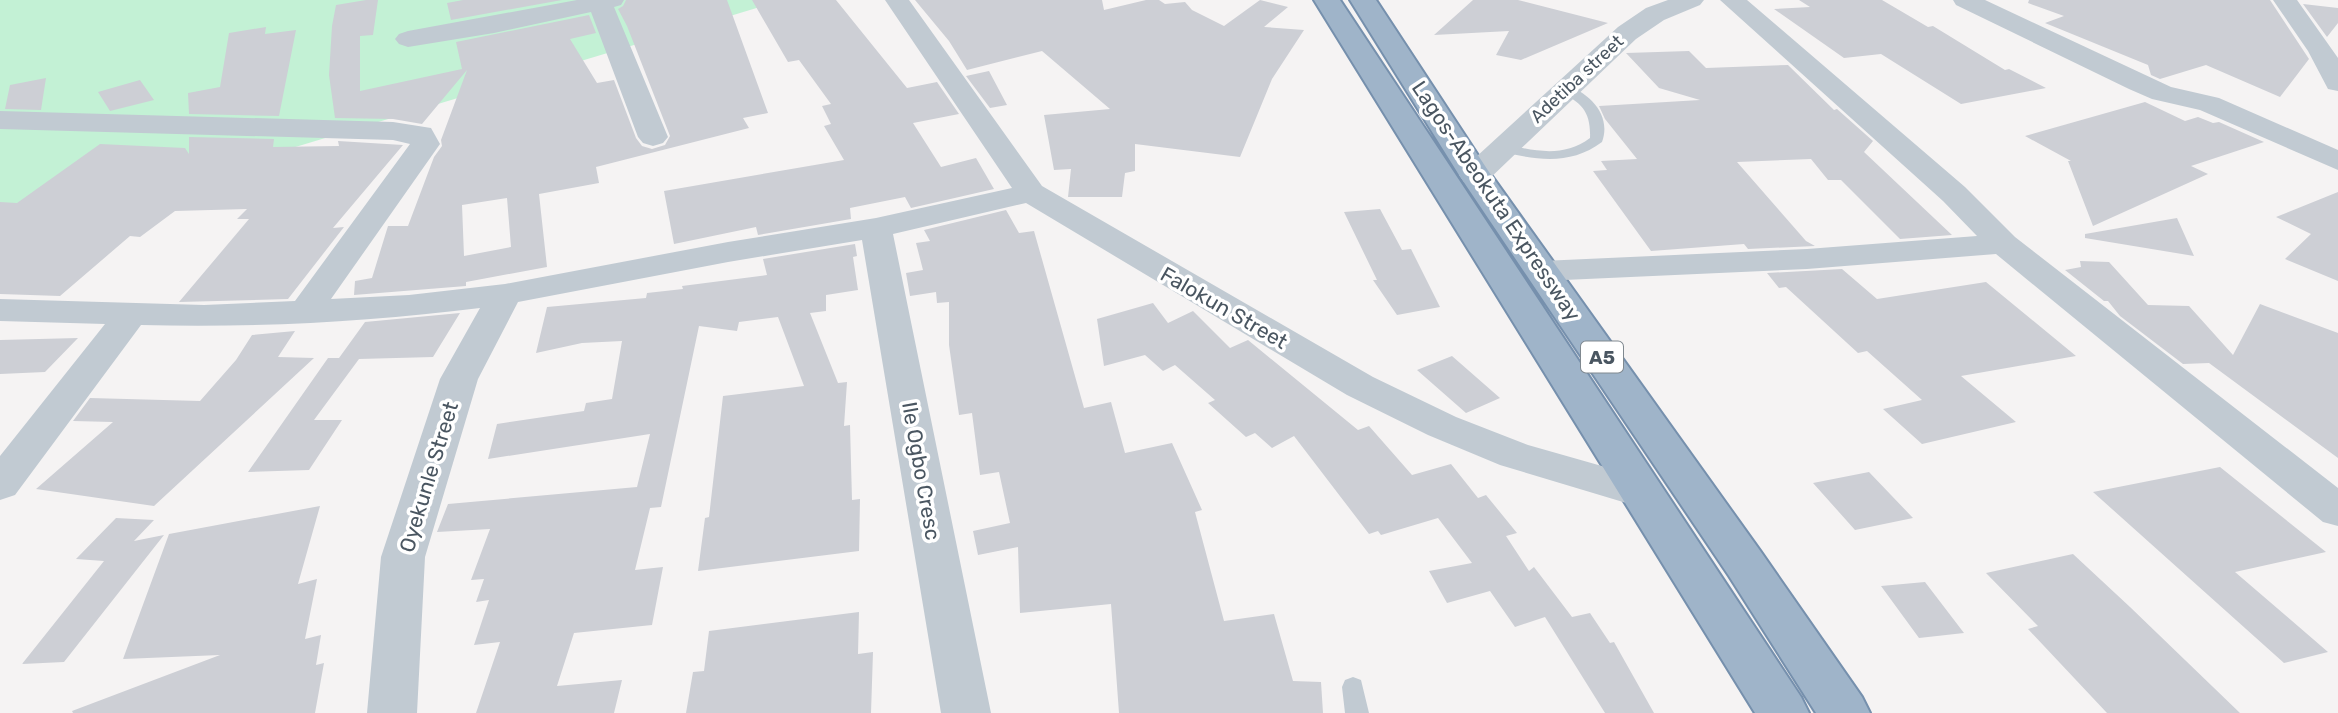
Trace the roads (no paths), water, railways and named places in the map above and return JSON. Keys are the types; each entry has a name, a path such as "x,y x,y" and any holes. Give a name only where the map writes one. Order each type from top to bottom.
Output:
{"highway":[{"name":"Lagos-Abeokuta Expressway","path":"1327,0 1783,713"},
{"name":"Lagos-Abeokuta Expressway","path":"1363,0 1475,175 1844,713"}],"street":[{"path":"479,0 494,25"},
{"name":"Falokun Street","path":"897,0 1031,193 1360,386 1442,426 1514,455 1643,493"},
{"name":"Adetiba street","path":"1475,175 1627,33 1655,14 1691,0"},
{"path":"1732,0 1954,194 2003,244 2338,511"},
{"path":"1965,0 2162,93 2209,104 2338,161"},
{"path":"2285,0 2321,51 2338,83"},
{"path":"408,40 606,2 653,137"},
{"path":"0,120 421,134 425,144 306,310"},
{"path":"0,310 204,316 409,306 505,294 728,251 876,228 1031,193"},
{"name":"Ile Ogbo Cresc","path":"876,228 966,713"},
{"path":"1542,271 1807,259 2003,244"},
{"name":"Oyekunle Street","path":"392,713 403,558 459,379 505,294"},
{"path":"0,485 131,314"}],"lane":[{"path":"1504,148 1559,158 1586,149 1597,139 1594,111 1589,101 1565,89"},
{"path":"1353,687 1357,713"}]}
